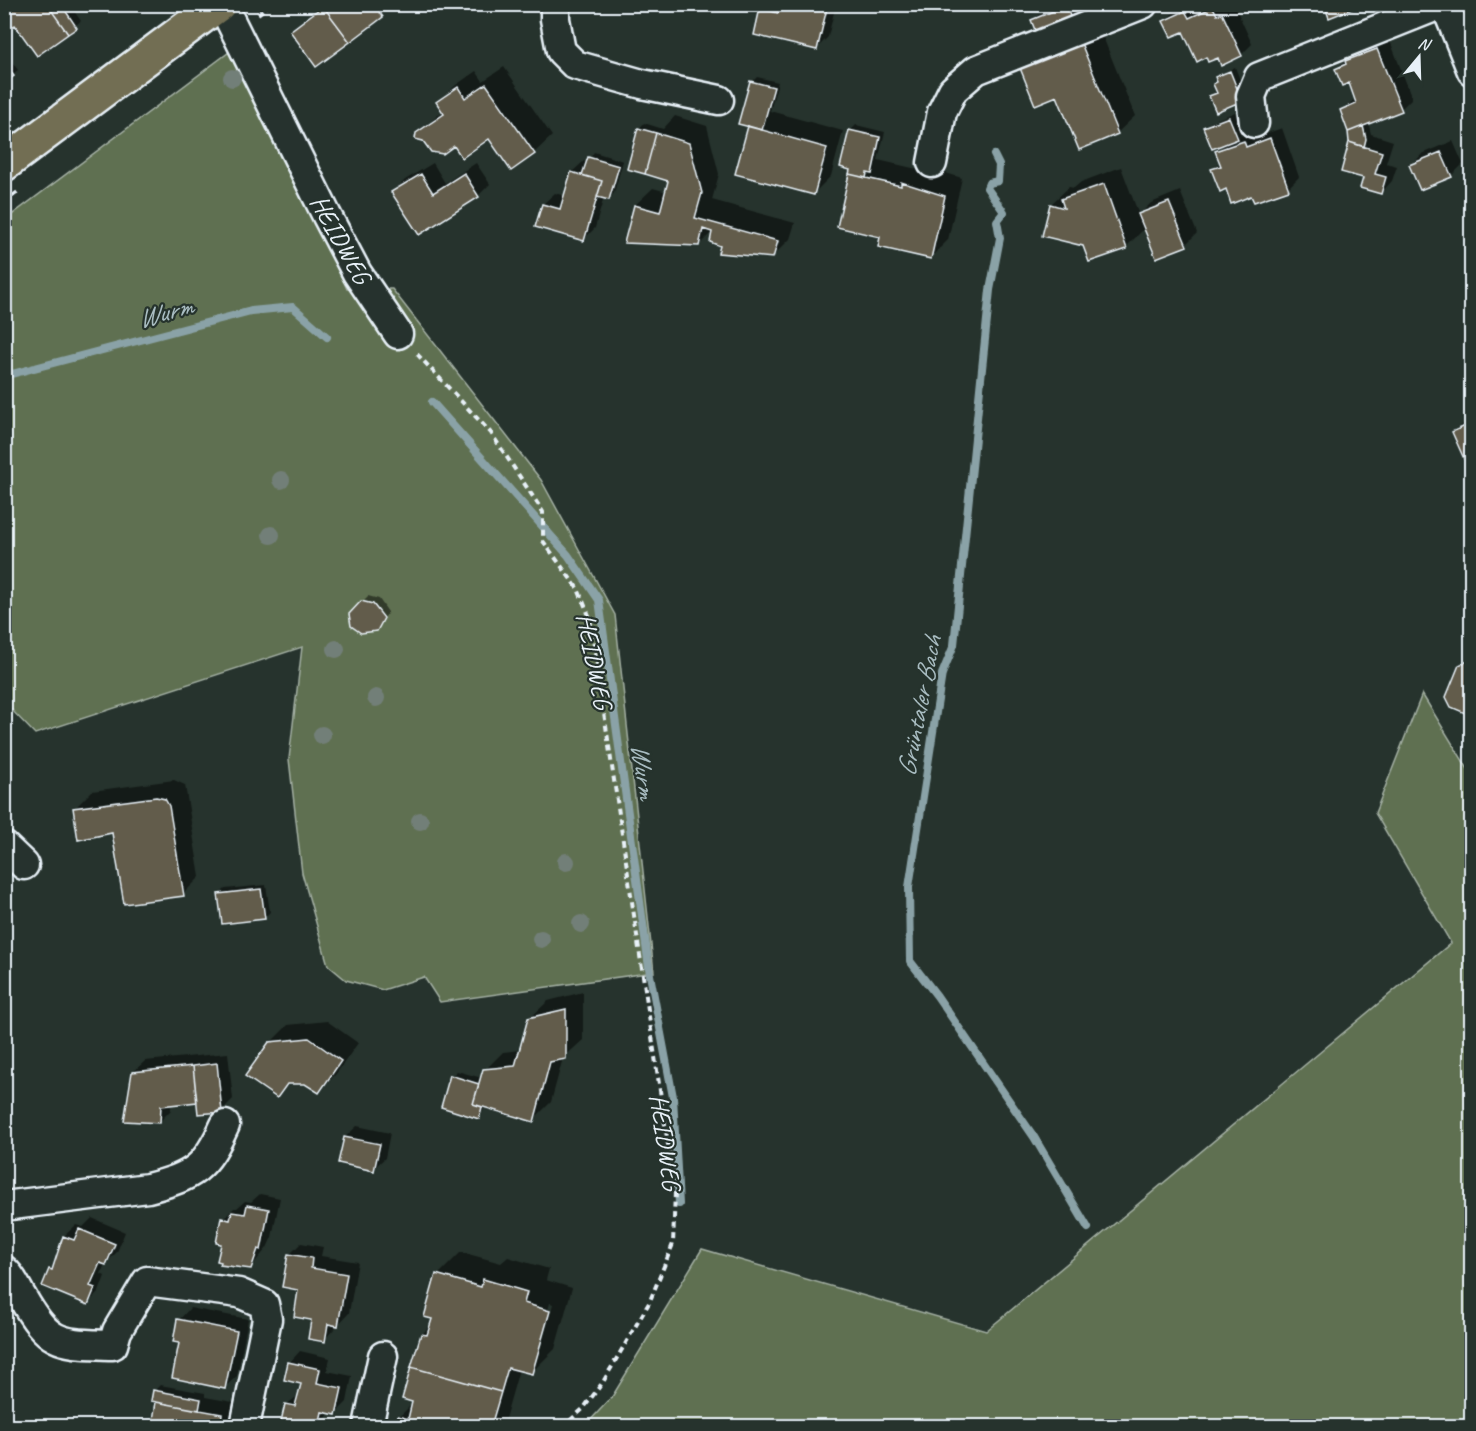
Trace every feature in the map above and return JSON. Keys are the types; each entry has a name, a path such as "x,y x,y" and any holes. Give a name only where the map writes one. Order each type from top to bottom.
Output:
{"main road":[{"path":"4,164 221,4"}],"street":[{"name":"HEIDWEG","path":"221,4 357,273 398,333"},
{"path":"555,4 555,19 561,51 575,65 642,84 719,100"},
{"path":"932,163 942,112 949,97 953,90 976,70 1143,4"},
{"path":"1254,123 1251,96 1259,77 1444,4 1472,71"},
{"path":"4,1206 148,1188 170,1182 198,1170 213,1151 225,1125"},
{"path":"4,1270 39,1326 53,1338 78,1344 113,1345 117,1331 147,1281 239,1293 264,1304 267,1320 245,1426"},
{"path":"368,1426 383,1356"}],"path":[{"name":"HEIDWEG","path":"398,333 491,433 543,512 543,541 578,589 590,618 675,1192 673,1244 649,1303 603,1382 583,1409 564,1426"}],"green space":[{"path":"236,47 347,289 392,289 541,480 615,615 654,972 440,1002 424,977 383,990 346,980 328,965 302,873 289,759 302,647 35,734 5,703 5,220"},
{"path":"1422,694 1471,774 1471,1426 585,1426 612,1397 702,1249 986,1331 1451,943 1375,813"}],"building":[{"path":"9,4 47,4 68,34 37,56 15,25 4,33 4,8"},
{"path":"53,4 61,4 77,28 68,34 49,7"},
{"path":"325,4 374,4 383,17 350,42 323,6"},
{"path":"780,4 828,4 817,50 754,35 760,8 778,13"},
{"path":"1324,4 1364,4 1329,18"},
{"path":"323,6 350,42 316,67 290,31"},
{"path":"1066,6 1072,21 1037,35 1031,20"},
{"path":"1213,7 1217,15 1222,13 1242,56 1221,66 1218,58 1208,62 1206,57 1197,62 1183,32 1171,37 1163,21 1185,11 1189,18"},
{"path":"1081,43 1118,134 1079,150 1057,96 1035,105 1020,68"},
{"path":"1377,49 1402,111 1348,132 1340,110 1356,103 1349,83 1342,86 1335,69 1346,64 1345,61"},
{"path":"4,64 14,76 4,83"},
{"path":"1230,71 1242,101 1216,112 1209,96 1217,93 1213,84 1217,82 1215,77"},
{"path":"750,81 774,87 762,130 738,124"},
{"path":"486,84 535,154 511,171 489,139 462,158 454,146 443,154 431,152 423,141 415,139 416,133 444,114 436,102 458,87 465,98"},
{"path":"1229,117 1238,139 1212,149 1203,127"},
{"path":"748,126 827,148 814,195 735,174"},
{"path":"1363,126 1366,139 1364,147 1349,142 1348,132"},
{"path":"638,128 656,133 645,174 627,169"},
{"path":"849,130 880,137 872,174 867,173 866,178 849,174 850,170 840,167"},
{"path":"656,133 689,143 702,193 695,218 778,241 773,258 718,253 720,246 710,242 712,232 703,229 699,246 624,243 634,205 660,212 668,181 645,174"},
{"path":"1270,138 1289,190 1254,202 1251,196 1231,204 1226,189 1220,192 1211,169 1221,166 1215,151 1244,141 1246,147"},
{"path":"1349,142 1382,152 1375,174 1386,177 1381,194 1360,188 1363,178 1341,172"},
{"path":"1441,152 1452,177 1420,190 1409,165"},
{"path":"588,157 619,166 609,200 597,197 602,181 582,175"},
{"path":"571,172 602,181 584,241 535,227 542,204 560,209"},
{"path":"464,173 479,197 419,235 391,192 421,174 433,193"},
{"path":"849,174 901,186 901,182 945,196 931,259 878,247 880,237 837,227"},
{"path":"1104,184 1127,249 1089,262 1083,246 1042,236 1050,204 1064,208 1061,199"},
{"path":"1169,202 1187,246 1156,258 1138,214"},
{"path":"1472,423 1472,461 1470,458 1465,461 1452,432"},
{"path":"361,601 373,604 384,618 377,631 361,633 351,626 349,614"},
{"path":"1472,659 1472,710 1465,713 1451,707 1446,697 1459,665"},
{"path":"156,797 165,799 169,806 184,896 124,904 112,833 78,840 73,808"},
{"path":"261,889 265,919 222,924 218,894"},
{"path":"566,1009 566,1059 550,1062 534,1122 473,1104 483,1069 515,1066 528,1018"},
{"path":"309,1038 341,1061 319,1093 305,1084 287,1084 277,1098 245,1076 269,1042"},
{"path":"217,1063 222,1112 198,1114 193,1066"},
{"path":"193,1066 197,1102 161,1106 160,1123 124,1121 132,1072"},
{"path":"450,1075 479,1084 473,1104 482,1107 479,1119 441,1107"},
{"path":"344,1137 380,1144 374,1171 338,1163"},
{"path":"247,1205 269,1209 261,1250 258,1249 251,1269 220,1265 221,1262 217,1261 221,1244 216,1243 221,1218 230,1220 232,1212 245,1214"},
{"path":"79,1229 115,1244 106,1265 100,1263 90,1286 95,1288 88,1305 42,1286 49,1269 52,1270 63,1236 74,1240"},
{"path":"288,1254 312,1258 311,1268 347,1274 338,1326 328,1324 325,1342 308,1339 311,1320 294,1317 298,1290 282,1287"},
{"path":"436,1274 481,1287 483,1279 527,1292 524,1303 550,1311 532,1374 508,1368 501,1392 411,1367 421,1334 427,1335 432,1319 424,1317"},
{"path":"177,1319 237,1331 225,1389 172,1378 179,1343 173,1342"},
{"path":"288,1362 320,1369 317,1383 342,1388 336,1415 322,1412 319,1426 281,1421 285,1404 295,1406 301,1384 284,1380"},
{"path":"411,1367 501,1392 491,1426 395,1426 398,1416 408,1419 412,1402 402,1399"},
{"path":"153,1390 201,1399 199,1410 151,1401"},
{"path":"156,1402 222,1414 220,1426 152,1426"}],"waterway":[{"name":"Grüntaler Bach","path":"994,155 999,165 998,181 989,183 987,188 1004,212 997,221 1000,238 990,290 954,645 942,674 909,887 910,961 937,996 1034,1137 1088,1228"},
{"name":"Wurm","path":"4,376 251,311 293,307 327,337"},
{"name":"Wurm","path":"432,402 568,555 599,600 650,975 673,1097 679,1204"}]}
